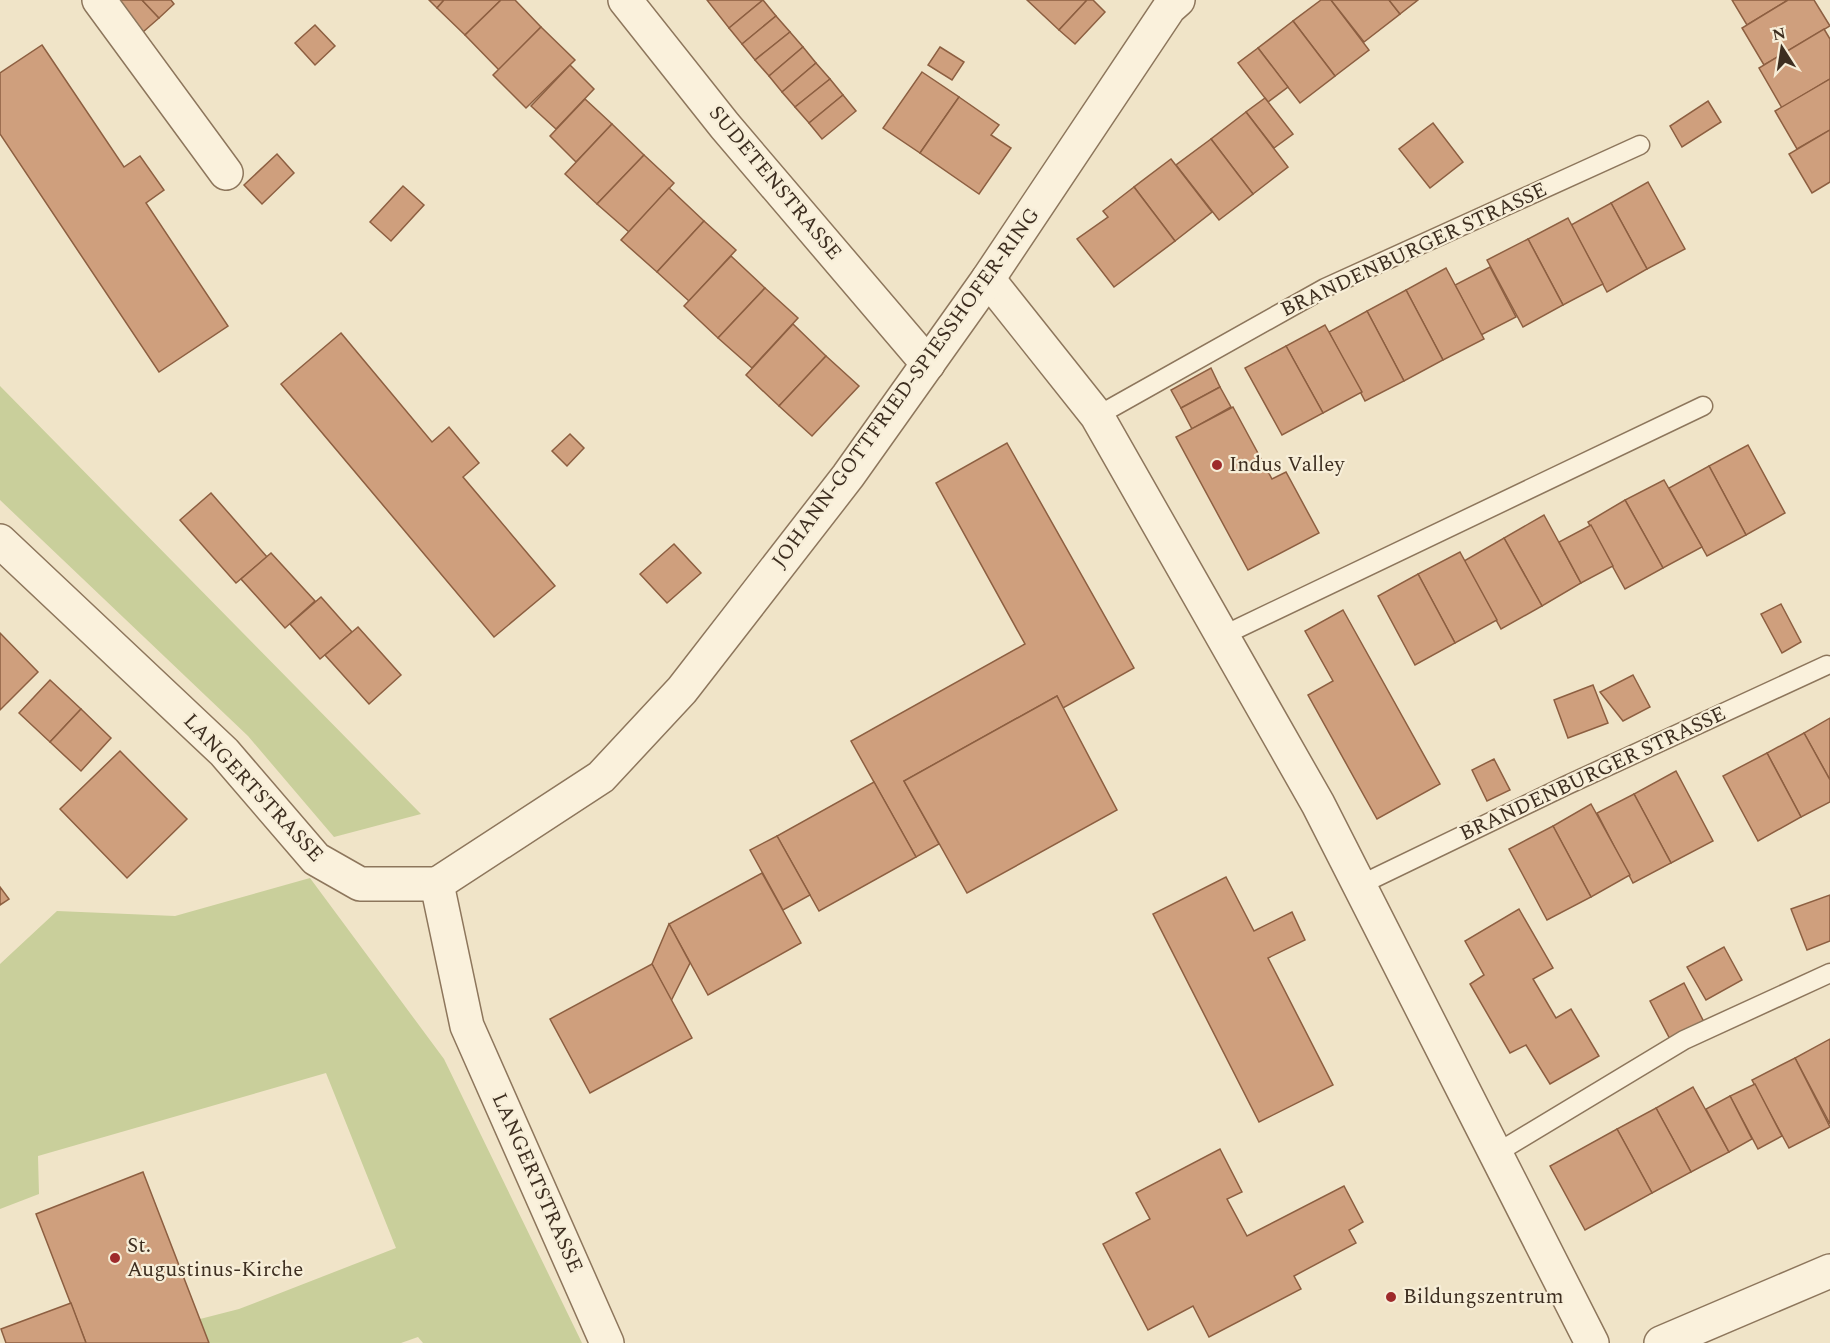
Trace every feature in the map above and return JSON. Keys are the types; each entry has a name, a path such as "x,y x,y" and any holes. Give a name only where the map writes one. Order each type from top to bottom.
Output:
{"street":[{"path":"99,0 226,173"},
{"name":"SUDETENSTRASSE","path":"625,0 725,126 928,364"},
{"name":"JOHANN-GOTTFRIED-SPIESSHOFER-RING","path":"437,884 601,777 682,690 848,476 988,279 1169,8 1178,0"},
{"path":"988,279 1097,416 1318,804 1592,1343"},
{"name":"LANGERTSTRASSE","path":"0,541 224,752 316,859 360,884 437,884 467,1026 607,1343"},
{"path":"1661,1343 1830,1271"}],"lane":[{"name":"BRANDENBURGER STRASSE","path":"1097,416 1325,288 1640,145"},
{"path":"1222,636 1702,406"},
{"name":"BRANDENBURGER STRASSE","path":"1360,885 1576,781 1827,665"},
{"path":"1495,1154 1684,1040 1830,973"}],"green space":[{"path":"0,386 421,814 334,837 248,736 0,500"},
{"path":"310,878 444,1059 582,1343 423,1343 418,1337 401,1343 208,1343 200,1319 239,1309 396,1248 326,1073 38,1156 39,1194 0,1209 0,964 57,911 175,916"}],"building":[{"path":"114,0 142,0 159,18 143,32"},
{"path":"142,0 171,0 174,4 159,18"},
{"path":"429,0 444,0 437,8"},
{"path":"444,0 501,0 465,35 437,8"},
{"path":"501,0 515,0 541,27 499,70 465,35"},
{"path":"707,0 763,0 729,28"},
{"path":"763,0 776,16 742,44 729,28"},
{"path":"1027,0 1087,0 1059,30"},
{"path":"1087,0 1093,0 1105,12 1075,44 1059,30"},
{"path":"1321,0 1331,0 1369,50 1335,76 1293,21"},
{"path":"1331,0 1389,0 1400,14 1364,42"},
{"path":"1389,0 1418,0 1400,14"},
{"path":"1732,0 1788,0 1747,25"},
{"path":"1788,0 1814,0 1830,26 1764,65 1742,28"},
{"path":"776,16 790,32 755,60 742,44"},
{"path":"1293,21 1335,76 1300,103 1258,48"},
{"path":"315,25 335,46 315,65 295,43"},
{"path":"541,27 575,60 526,108 493,75"},
{"path":"1824,29 1830,39 1830,79 1782,108 1759,68"},
{"path":"790,32 803,47 769,76 755,60"},
{"path":"42,45 124,167 140,156 164,190 146,203 228,326 159,372 0,134 0,73"},
{"path":"803,47 816,63 782,92 769,76"},
{"path":"940,47 964,62 952,80 928,65"},
{"path":"1258,48 1288,87 1268,102 1238,63"},
{"path":"816,63 830,79 795,107 782,92"},
{"path":"570,65 594,89 556,129 531,106"},
{"path":"922,72 959,97 920,153 883,128"},
{"path":"830,79 843,95 809,123 795,107"},
{"path":"1830,79 1830,130 1797,149 1775,111"},
{"path":"843,95 856,111 822,139 809,123"},
{"path":"959,97 999,125 991,135 1011,148 979,194 920,153"},
{"path":"1265,98 1293,134 1274,148 1246,112"},
{"path":"585,99 612,124 576,162 550,136"},
{"path":"1708,101 1721,122 1682,147 1670,126"},
{"path":"1246,112 1288,167 1253,194 1211,139"},
{"path":"1433,123 1463,162 1430,188 1399,149"},
{"path":"612,124 644,155 597,204 565,174"},
{"path":"1830,130 1830,182 1812,193 1789,154"},
{"path":"1211,139 1253,194 1219,220 1176,165"},
{"path":"277,154 294,173 262,204 244,185"},
{"path":"644,155 674,183 629,232 597,204"},
{"path":"1171,159 1212,212 1175,241 1134,187"},
{"path":"1648,182 1685,249 1647,269 1611,203"},
{"path":"403,186 424,205 391,241 370,222"},
{"path":"1134,187 1175,241 1114,287 1077,239 1108,217 1103,211"},
{"path":"669,188 704,221 657,272 621,240"},
{"path":"1611,203 1647,269 1607,292 1571,225"},
{"path":"1568,218 1603,284 1563,305 1528,239"},
{"path":"704,221 736,250 689,301 657,272"},
{"path":"1528,239 1563,305 1523,327 1487,260"},
{"path":"731,256 765,288 718,338 684,306"},
{"path":"1490,267 1516,317 1481,335 1455,285"},
{"path":"1446,268 1484,339 1443,360 1406,290"},
{"path":"765,288 798,318 752,368 718,338"},
{"path":"1406,290 1443,360 1404,381 1367,311"},
{"path":"1367,311 1404,381 1365,401 1329,332"},
{"path":"793,324 826,356 779,406 746,375"},
{"path":"1325,325 1362,392 1323,413 1286,346"},
{"path":"341,333 432,442 449,427 479,463 463,477 555,586 494,637 281,384"},
{"path":"1286,346 1323,413 1282,435 1245,368"},
{"path":"826,356 859,386 812,436 779,406"},
{"path":"1211,368 1220,387 1181,408 1171,390"},
{"path":"1220,387 1231,407 1192,429 1181,408"},
{"path":"1233,407 1272,479 1286,472 1319,533 1248,570 1176,437"},
{"path":"570,434 584,448 567,466 552,451"},
{"path":"1007,443 1134,668 1063,708 1057,696 904,781 939,844 916,857 851,741 1025,644 936,483"},
{"path":"1748,445 1785,513 1746,535 1709,466"},
{"path":"1709,466 1746,535 1707,556 1669,488"},
{"path":"1664,480 1702,547 1663,568 1625,500"},
{"path":"211,493 267,557 236,583 180,520"},
{"path":"1625,500 1663,568 1625,589 1588,522"},
{"path":"1544,515 1581,583 1542,606 1504,538"},
{"path":"1591,525 1613,566 1581,583 1559,542"},
{"path":"1504,538 1542,606 1501,629 1464,561"},
{"path":"674,544 701,573 667,603 640,574"},
{"path":"1460,552 1497,620 1455,643 1418,574"},
{"path":"271,553 315,601 285,628 241,579"},
{"path":"1418,574 1455,643 1415,665 1378,596"},
{"path":"321,597 352,632 320,659 290,624"},
{"path":"1781,604 1801,642 1782,653 1761,614"},
{"path":"1343,610 1440,784 1377,819 1308,695 1333,681 1305,631"},
{"path":"358,627 401,675 369,704 325,655"},
{"path":"0,633 38,672 0,710"},
{"path":"1633,675 1650,707 1623,721 1600,692"},
{"path":"50,680 81,709 50,742 19,713"},
{"path":"1593,685 1608,723 1568,738 1554,700"},
{"path":"1057,696 1117,810 967,893 904,781"},
{"path":"81,709 111,738 81,771 50,742"},
{"path":"1830,718 1830,780 1804,733"},
{"path":"1804,733 1830,780 1830,802 1801,817 1767,753"},
{"path":"120,751 187,819 127,878 60,809"},
{"path":"1767,753 1801,817 1758,841 1723,776"},
{"path":"1494,759 1510,790 1487,801 1472,770"},
{"path":"1676,771 1713,841 1671,863 1634,794"},
{"path":"874,782 916,857 819,911 777,836"},
{"path":"1634,794 1671,863 1633,883 1597,813"},
{"path":"1591,804 1630,875 1591,897 1553,826"},
{"path":"1553,826 1591,897 1547,920 1509,849"},
{"path":"777,836 810,895 783,910 750,850"},
{"path":"762,873 801,943 708,995 669,924"},
{"path":"1226,877 1254,931 1292,912 1305,940 1268,958 1333,1085 1259,1122 1153,914"},
{"path":"0,887 9,899 0,905"},
{"path":"1830,895 1830,941 1807,950 1791,909"},
{"path":"1519,909 1553,968 1533,979 1556,1018 1571,1009 1599,1056 1550,1084 1526,1045 1510,1053 1470,984 1484,975 1465,941"},
{"path":"669,924 690,963 671,1001 652,964"},
{"path":"1724,947 1742,980 1706,1000 1687,967"},
{"path":"652,964 692,1038 590,1093 550,1019"},
{"path":"1684,983 1705,1024 1671,1041 1650,1001"},
{"path":"1830,1039 1830,1124 1795,1058"},
{"path":"1795,1058 1830,1127 1789,1148 1752,1080"},
{"path":"1755,1084 1782,1136 1758,1149 1730,1096"},
{"path":"1693,1087 1729,1152 1691,1172 1656,1108"},
{"path":"1730,1096 1752,1139 1729,1152 1706,1109"},
{"path":"1656,1108 1691,1172 1652,1193 1617,1129"},
{"path":"1617,1129 1652,1193 1585,1230 1550,1166"},
{"path":"1220,1149 1242,1192 1227,1199 1247,1236 1344,1186 1363,1222 1349,1230 1356,1243 1294,1276 1301,1289 1209,1337 1193,1306 1148,1330 1103,1244 1150,1219 1136,1193"},
{"name":"St. Augustinus-Kirche","path":"143,1172 209,1343 86,1343 36,1214"},
{"path":"71,1303 86,1343 6,1343 1,1329"}],"place":[{"name":"Indus Valley","path":"1217,465"},
{"name":"St. Augustinus-Kirche","path":"115,1258"},
{"name":"Bildungszentrum","path":"1391,1297"}]}
